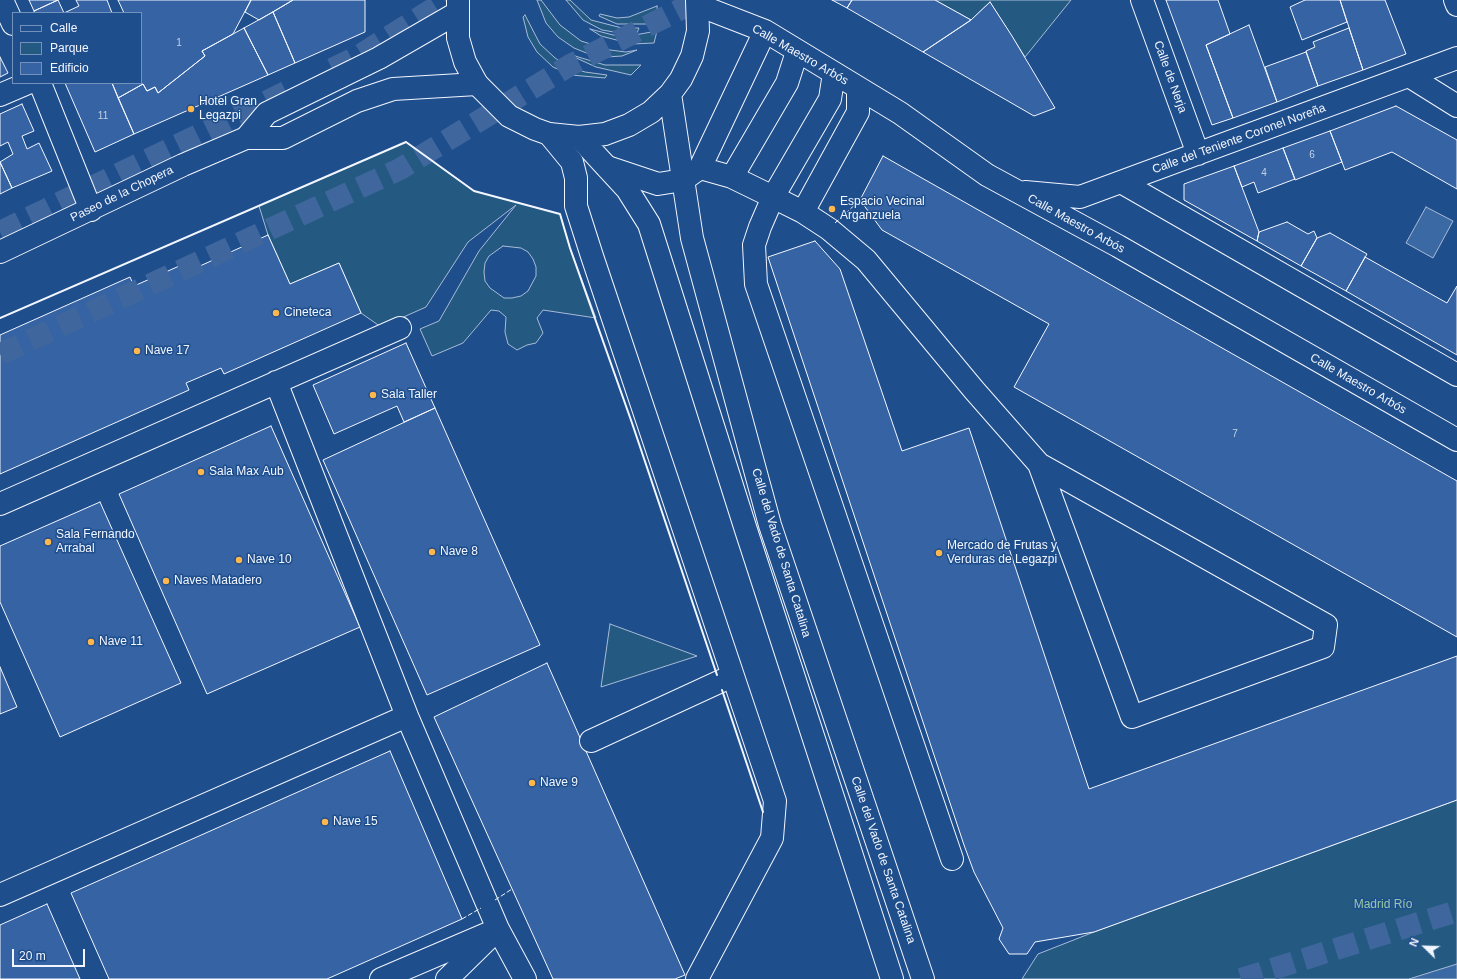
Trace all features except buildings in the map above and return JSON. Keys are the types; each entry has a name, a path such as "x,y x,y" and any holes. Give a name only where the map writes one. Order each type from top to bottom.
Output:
{"street":[{"path":"2,0 12,22"},
{"name":"Calle de Nerja","path":"1142,0 1198,154"},
{"path":"1455,0 1457,5"},
{"path":"457,6 458,38 465,62 477,84 508,116 549,134 579,137 605,134 629,125 651,112 670,94 681,79 692,56 698,31 698,2"},
{"name":"Calle Maestro Arbós","path":"698,2 765,31 797,52 900,113 987,174 1017,192 1118,246 1457,440"},
{"name":"Paseo de la Chopera","path":"246,138 267,113 378,58 457,6"},
{"path":"692,174 765,31"},
{"path":"732,178 787,83 797,52"},
{"name":"Calle del Teniente Coronel Noreña","path":"1017,192 1080,197 1457,58"},
{"path":"834,73 830,98 774,197 754,245 756,284 952,859"},
{"path":"1409,76 1457,106"},
{"path":"0,95 26,84"},
{"path":"40,84 91,210"},
{"name":"Paseo de la Chopera","path":"0,252 91,210 182,165 246,138 283,138 358,101 393,89 477,84"},
{"path":"803,212 858,112 858,88"},
{"name":"Calle del Vado de Santa Catalina","path":"670,94 692,174 692,238 770,525 923,979"},
{"path":"549,134 572,162 576,178 576,206 775,801 772,838 697,979"},
{"name":"Calle del Vado de Santa Catalina","path":"579,137 627,189 649,224 890,972"},
{"path":"607,167 658,184 692,174 732,178 803,212 829,229 866,260 974,390 1039,464 1326,625 1323,647 1132,717 1039,464"},
{"path":"1120,182 1457,375"},
{"path":"0,504 400,328"},
{"path":"276,382 407,716 498,929 525,979"},
{"path":"591,741 732,676"},
{"path":"0,896 407,716"},
{"path":"381,979 498,929"},
{"path":"447,979 498,929"}],"green space":[{"path":"537,0 541,0 560,25 581,41 610,50 626,52 637,50 622,56 606,57 594,56 574,48 558,37 546,23"},
{"path":"566,0 570,0 591,20 622,28 639,28 637,33 620,33 602,30 583,20"},
{"path":"935,0 1071,0 1025,57 990,2 971,20"},
{"path":"657,6 658,19 646,24 617,24 599,16 600,14 617,18 629,17"},
{"path":"525,15 540,44 564,65 585,72 607,75 605,78 571,75 553,67 537,52 528,37 523,17"},
{"path":"590,29 613,35 629,36 657,31 654,43 632,44 601,36"},
{"path":"575,56 605,65 641,65 631,75 596,67 574,57"},
{"path":"406,142 474,191 560,214 570,248 596,318 543,310 537,318 543,333 536,343 527,345 517,350 508,344 505,332 506,317 499,311 491,310 463,343 432,356 420,329 439,321 479,251 516,205 468,242 426,307 381,327 361,313 339,263 290,284 268,235 259,206","holes":["503,246 521,248 528,252 533,259 536,267 536,276 528,291 521,296 504,298 490,288 485,281 485,263 489,256"]},
{"path":"610,624 697,656 601,687"},
{"name":"Madrid Río","path":"1457,800 1457,979 1022,979 1038,954 1094,932"}],"shaded area":[{"path":"1426,207 1453,221 1433,258 1406,243"},
{"path":"1457,964 1457,979 1409,979"}],"tunnel":[{"path":"332,69 357,57 447,0"},
{"path":"0,354 400,169 572,64 699,0"},
{"path":"0,232 286,92"},
{"path":"1241,979 1457,911"}],"fence":[{"path":"835,223 860,200"},
{"path":"495,900 512,889"},
{"path":"462,919 481,908"}],"wall":[{"path":"0,318 406,142 474,191 560,214 570,248 632,423 717,675"},
{"path":"722,690 763,812"}],"place":[{"name":"Hotel Gran Legazpi","path":"191,109"},
{"name":"Espacio Vecinal Arganzuela","path":"832,209"},
{"name":"Cineteca","path":"276,313"},
{"name":"Nave 17","path":"137,351"},
{"name":"Sala Taller","path":"373,395"},
{"name":"Sala Max Aub","path":"201,472"},
{"name":"Sala Fernando Arrabal","path":"48,542"},
{"name":"Nave 8","path":"432,552"},
{"name":"Mercado de Frutas y Verduras de Legazpi","path":"939,553"},
{"name":"Nave 10","path":"239,560"},
{"name":"Naves Matadero","path":"166,581"},
{"name":"Nave 11","path":"91,642"},
{"name":"Nave 9","path":"532,783"},
{"name":"Nave 15","path":"325,822"}]}
